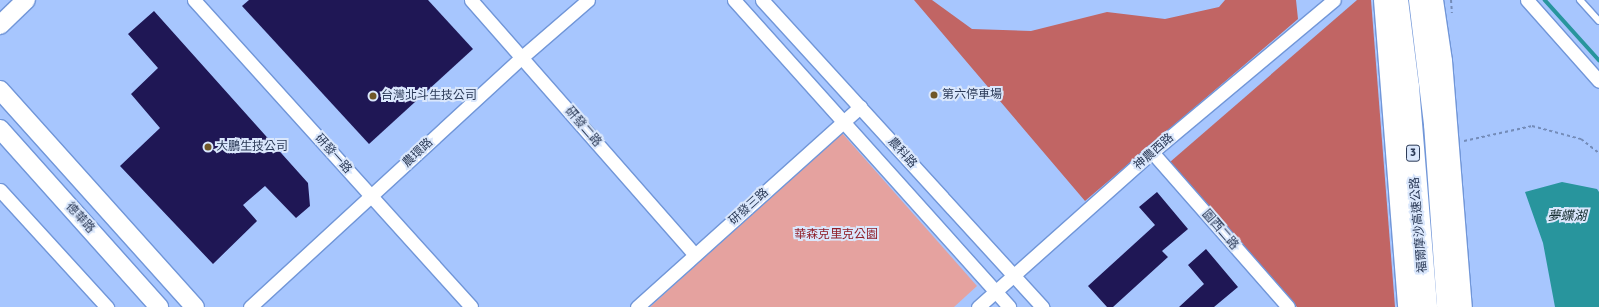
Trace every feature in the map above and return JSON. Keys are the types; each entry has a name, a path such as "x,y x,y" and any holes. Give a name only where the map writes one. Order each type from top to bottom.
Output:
{"highway":[{"name":"福爾摩沙高速公路","path":"1397,0 1408,88 1426,307"},
{"name":"福爾摩沙高速公路","path":"1420,0 1435,124 1448,307"}],"main road":[{"path":"0,25 26,0"},
{"path":"1383,0 1407,307"},
{"path":"1434,0 1443,61 1463,307"},
{"path":"0,90 195,307"},
{"name":"德華路","path":"0,129 159,307"}],"street":[{"name":"研發一路","path":"194,0 471,307"},
{"name":"研發二路","path":"471,0 695,255"},
{"name":"農環路","path":"250,307 522,57 588,0"},
{"name":"農科路","path":"734,0 1009,307"},
{"name":"農科路","path":"762,0 1042,307"},
{"name":"神農西路","path":"978,307 1152,152 1334,0"},
{"path":"1527,0 1599,81"},
{"name":"研發三路","path":"637,307 860,107"},
{"name":"園西二路","path":"1152,152 1288,307"},
{"path":"0,190 107,307"}],"lane":[{"path":"1580,0 1599,21"}],"path":[{"path":"1461,142 1532,126 1581,139 1599,153"}],"green space":[{"name":"華森克里克公園","path":"842,133 977,286 954,307 650,307"}],"shaded area":[{"path":"914,0 932,0 972,29 1031,31 1107,12 1165,19 1219,7 1225,0 1296,0 1298,19 1085,201"},
{"path":"1357,0 1371,0 1395,307 1297,307 1170,162"}],"water":[{"name":"夢蝶湖","path":"1562,182 1597,189 1599,192 1599,307 1555,307 1543,243 1525,192"}],"building":[{"name":"台灣北斗生技公司","path":"249,0 428,0 473,49 369,144 242,6"},
{"name":"大鵬生技公司","path":"154,11 308,183 310,206 296,218 265,186 243,205 257,221 213,264 120,166 160,128 131,94 158,68 128,34"},
{"path":"1157,192 1188,229 1162,251 1168,257 1113,307 1107,307 1088,286 1155,225 1139,207"},
{"path":"1206,249 1238,287 1214,307 1179,307 1204,284 1188,265"}],"waterway":[{"path":"1545,0 1599,60"}],"place":[{"name":"第六停車場","path":"934,95"},
{"name":"台灣北斗生技公司","path":"373,96"},
{"name":"大鵬生技公司","path":"208,147"}]}
